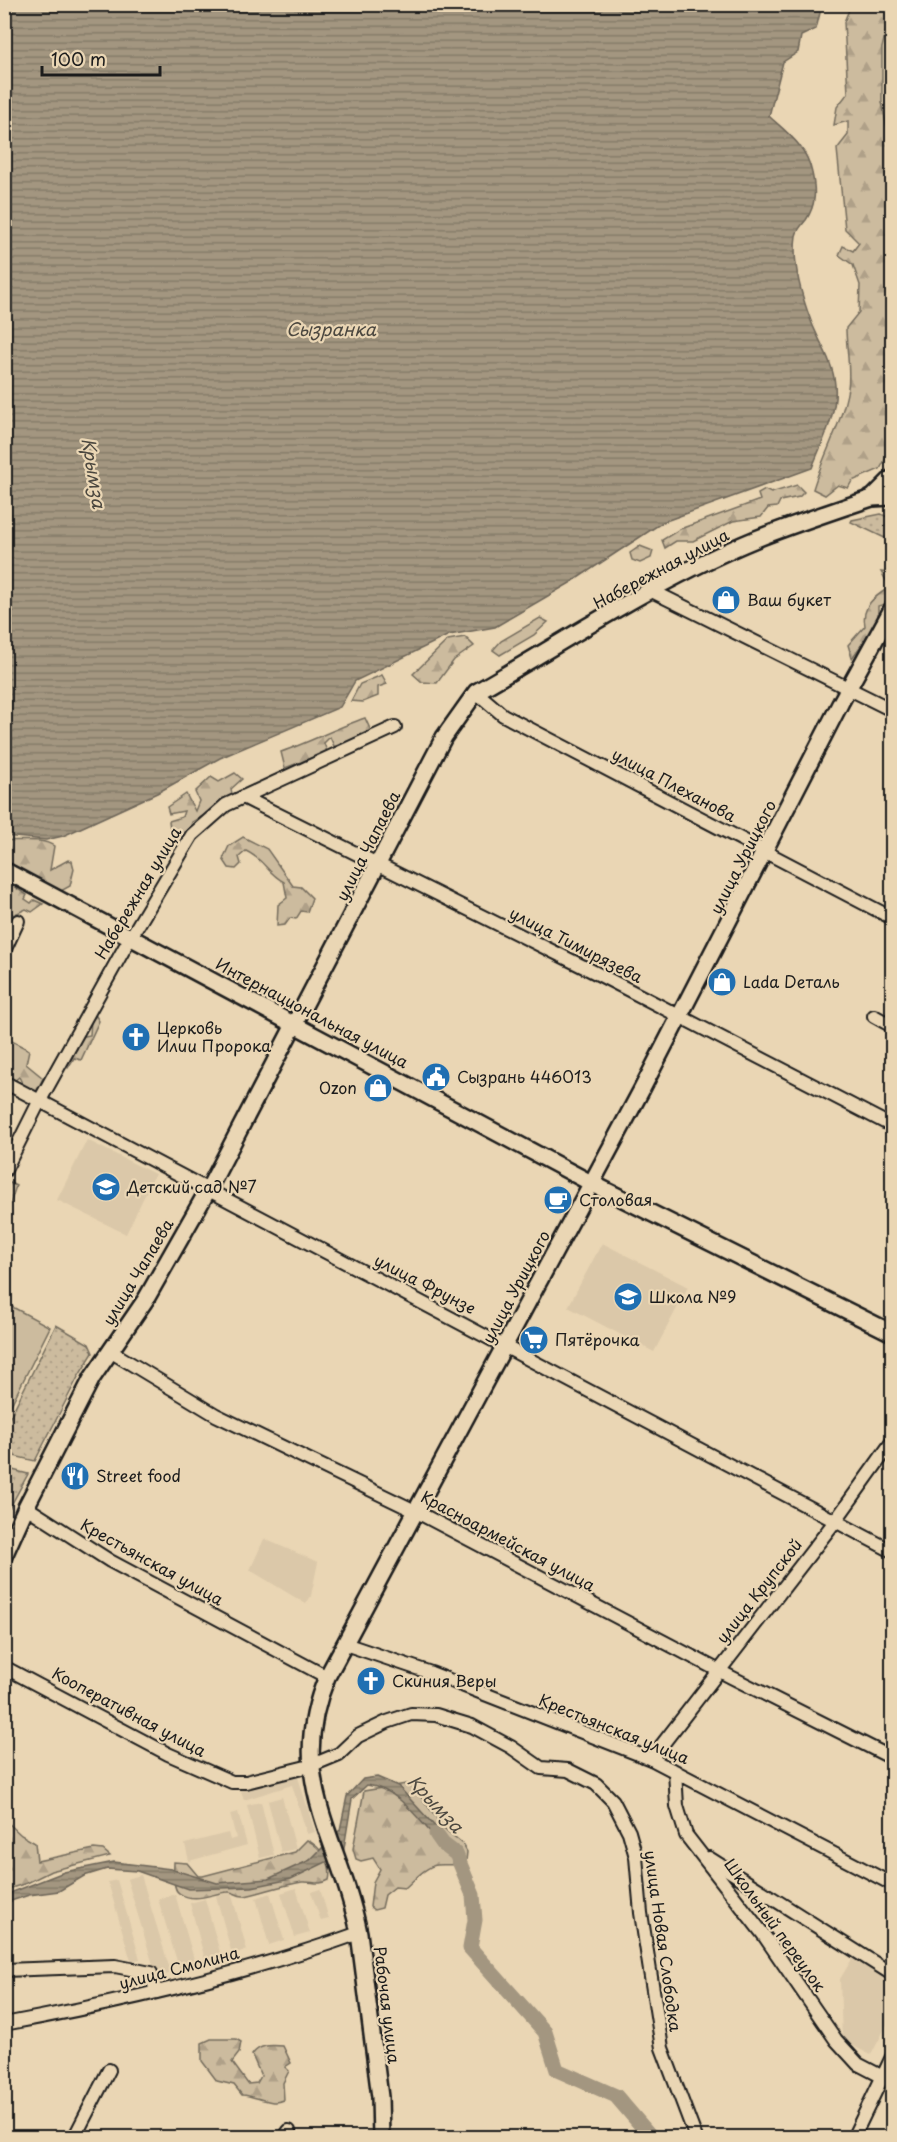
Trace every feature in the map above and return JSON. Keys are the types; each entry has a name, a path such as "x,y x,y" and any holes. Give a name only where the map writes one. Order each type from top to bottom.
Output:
{"main road":[{"path":"872,498 892,477"},
{"path":"872,498 892,497"},
{"name":"Набережная улица","path":"476,692 652,591 755,540 872,498"},
{"name":"улица Урицкого","path":"326,1834 310,1766 313,1719 327,1677 506,1345 892,609"},
{"name":"улица Чапаева","path":"4,1556 26,1507 92,1378 146,1299 208,1190 452,722 476,692"},
{"name":"Интернациональная улица","path":"4,870 591,1183 892,1333"},
{"name":"Рабочая улица","path":"326,1834 344,1880 359,1933 380,2097 381,2138"}],"street":[{"path":"652,591 850,687 892,710"},
{"name":"улица Плеханова","path":"476,692 503,715 892,918"},
{"name":"Набережная улица","path":"4,1172 39,1102 131,937 192,835 226,805 395,726"},
{"name":"улица Тимирязева","path":"243,797 680,1016 892,1126"},
{"path":"4,951 18,921"},
{"path":"874,1016 892,1026"},
{"name":"улица Фрунзе","path":"4,1082 506,1345 892,1551"},
{"name":"Красноармейская улица","path":"110,1351 216,1415 415,1511 718,1670 892,1758"},
{"name":"улица Крупской","path":"651,1760 718,1670 836,1520 892,1442"},
{"name":"Крестьянская улица","path":"26,1507 110,1561 327,1677"},
{"name":"Крестьянская улица","path":"345,1644 431,1673 651,1760 892,1884"},
{"name":"Кооперативная улица","path":"4,1667 168,1754 232,1782 246,1782 310,1766"},
{"name":"улица Новая Слободка","path":"310,1766 339,1754 358,1736 387,1722 411,1714 436,1715 472,1726 511,1747 541,1768 568,1770 596,1784 607,1794 629,1832 634,1848 662,2048 696,2138"},
{"name":"Школьный переулок","path":"675,1771 677,1806 686,1835 763,1934 836,2040 858,2064 883,2077"},
{"path":"703,1854 892,1974"},
{"name":"улица Смолина","path":"4,2024 104,2006 359,1933"},
{"path":"4,1970 115,1966 151,1973 156,1992"},
{"path":"853,2138 892,2057"},
{"path":"74,2138 109,2070"}],"shaded area":[{"name":"Детский сад №7","path":"87,1140 155,1174 126,1234 57,1200"},
{"name":"Школа №9","path":"602,1243 688,1287 654,1352 568,1307"},
{"path":"264,1539 318,1562 311,1596 306,1604 250,1570"},
{"path":"297,1774 315,1832 307,1834 292,1785 244,1800 241,1791"},
{"path":"282,1797 296,1849 281,1852 268,1801"},
{"path":"261,1802 274,1855 260,1858 247,1805"},
{"path":"238,1812 247,1845 189,1861 185,1844 228,1833 230,1840 236,1838 230,1814"},
{"path":"141,1875 171,1973 157,1978 127,1879"},
{"path":"117,1880 140,1959 131,1961 108,1882"},
{"path":"296,1888 310,1933 295,1937 281,1893"},
{"path":"320,1889 329,1919 321,1921 311,1892"},
{"path":"231,1892 247,1950 232,1954 216,1896"},
{"path":"270,1893 284,1940 269,1945 256,1898"},
{"path":"175,1894 196,1966 180,1971 158,1899"},
{"path":"205,1899 221,1956 205,1960 190,1903"},
{"path":"852,1959 892,1981 892,2015 871,2055 842,2040 840,1979"}],"green space":[{"path":"851,5 892,5 882,48 882,102 892,155 892,447 880,469 852,481 848,488 838,485 825,495 813,489 845,401 849,374 846,328 859,312 860,285 853,265 839,255 843,246 853,251 859,243 845,229 837,149 848,135 848,121 834,125 837,107 848,93 844,22"},
{"path":"797,485 804,492 799,497 780,501 777,507 768,508 761,517 733,521 693,541 676,541 665,548 662,540 680,529 760,500 758,494 765,490 771,493"},
{"path":"881,514 892,519 892,536 889,540 851,522 852,520"},
{"path":"640,546 653,551 651,558 640,563 632,560 630,553"},
{"path":"881,572 890,573 892,602 878,606 878,622 852,658 848,645 865,626 867,608 874,598 890,587"},
{"path":"540,618 548,622 534,635 500,655 493,650 501,641"},
{"path":"465,637 474,646 454,660 437,683 422,682 413,674 448,640"},
{"path":"382,675 387,684 378,687 378,696 363,702 351,701 360,684"},
{"path":"365,718 371,731 348,742 342,748 334,746 330,737 324,743 327,752 285,768 281,752"},
{"path":"235,773 242,779 231,789 233,799 192,822 189,832 181,837 171,836 169,821 182,817 184,811 169,814 167,807 186,794 195,811 199,801 195,792 211,777 219,782"},
{"path":"243,837 267,849 293,886 301,887 312,898 307,912 301,911 296,919 290,918 285,925 277,926 278,905 287,898 284,882 246,851 239,857 241,864 236,869 229,868 223,859 229,846"},
{"path":"4,840 37,841 54,846 50,870 68,860 72,861 74,869 70,886 61,891 5,863"},
{"path":"4,880 27,895 25,899 31,903 34,900 43,904 32,912 26,909 13,915 5,905"},
{"path":"96,1016 99,1021 81,1060 74,1058 68,1068 64,1065 77,1049 80,1037 90,1035 91,1020"},
{"path":"6,1038 29,1050 26,1064 43,1078 35,1096 25,1089 19,1077 12,1083 5,1076"},
{"path":"4,1182 16,1186 5,1219"},
{"path":"5,1303 50,1327 5,1417"},
{"path":"56,1325 89,1344 93,1353 78,1377 35,1461 5,1454 5,1427"},
{"path":"5,1468 28,1474 10,1507 5,1505"},
{"path":"406,1784 413,1786 445,1829 462,1843 467,1852 466,1861 428,1868 405,1888 395,1887 385,1895 382,1908 374,1910 370,1907 373,1882 380,1869 373,1858 361,1861 356,1859 353,1849 364,1791"},
{"path":"5,1820 21,1835 35,1843 37,1861 94,1849 103,1850 110,1856 51,1871 27,1883 5,1890"},
{"path":"307,1840 325,1857 329,1868 329,1880 322,1883 295,1883 245,1896 230,1892 191,1898 179,1893 175,1887 174,1862 187,1863 198,1876 203,1876 295,1852"},
{"path":"211,2039 236,2039 241,2042 239,2053 232,2062 248,2084 257,2083 261,2076 252,2055 255,2051 266,2046 283,2046 291,2063 285,2067 289,2071 283,2083 284,2100 274,2102 242,2095 234,2085 217,2081 202,2061 202,2043"}],"water":[{"name":"Сызранка","path":"4,5 822,5 816,29 801,36 798,52 783,62 769,116 789,134 806,155 814,186 812,209 797,234 795,257 808,312 832,368 835,395 828,427 812,468 663,522 570,583 495,627 449,635 355,681 340,707 220,758 157,793 63,836 46,840 5,836"},
{"name":"Крымза","path":"377,1777 398,1786 451,1844 446,1849 411,1810 391,1793 367,1785 352,1799 343,1854 291,1879 252,1887 188,1889 137,1871 107,1869 84,1876 59,1891 29,1895 5,1903 5,1895 64,1872 114,1862 171,1869 217,1883 268,1879 310,1860 340,1830 347,1796 363,1779"}],"waterway":[{"name":"Крымза","path":"436,1834 443,1844 456,1854 473,1895 475,1920 470,1948 545,2032 557,2070 616,2096 652,2138"}],"place":[{"name":"Ваш букет","path":"726,600"},
{"name":"Lada Dеталь","path":"722,982"},
{"name":"Церковь Илии Пророка","path":"136,1037"},
{"name":"Сызрань 446013","path":"436,1077"},
{"name":"Ozon","path":"378,1088"},
{"name":"Детский сад №7","path":"106,1187"},
{"name":"Столовая","path":"558,1200"},
{"name":"Школа №9","path":"628,1297"},
{"name":"Пятёрочка","path":"534,1340"},
{"name":"Street food","path":"75,1476"},
{"name":"Скиния Веры","path":"371,1681"}]}
